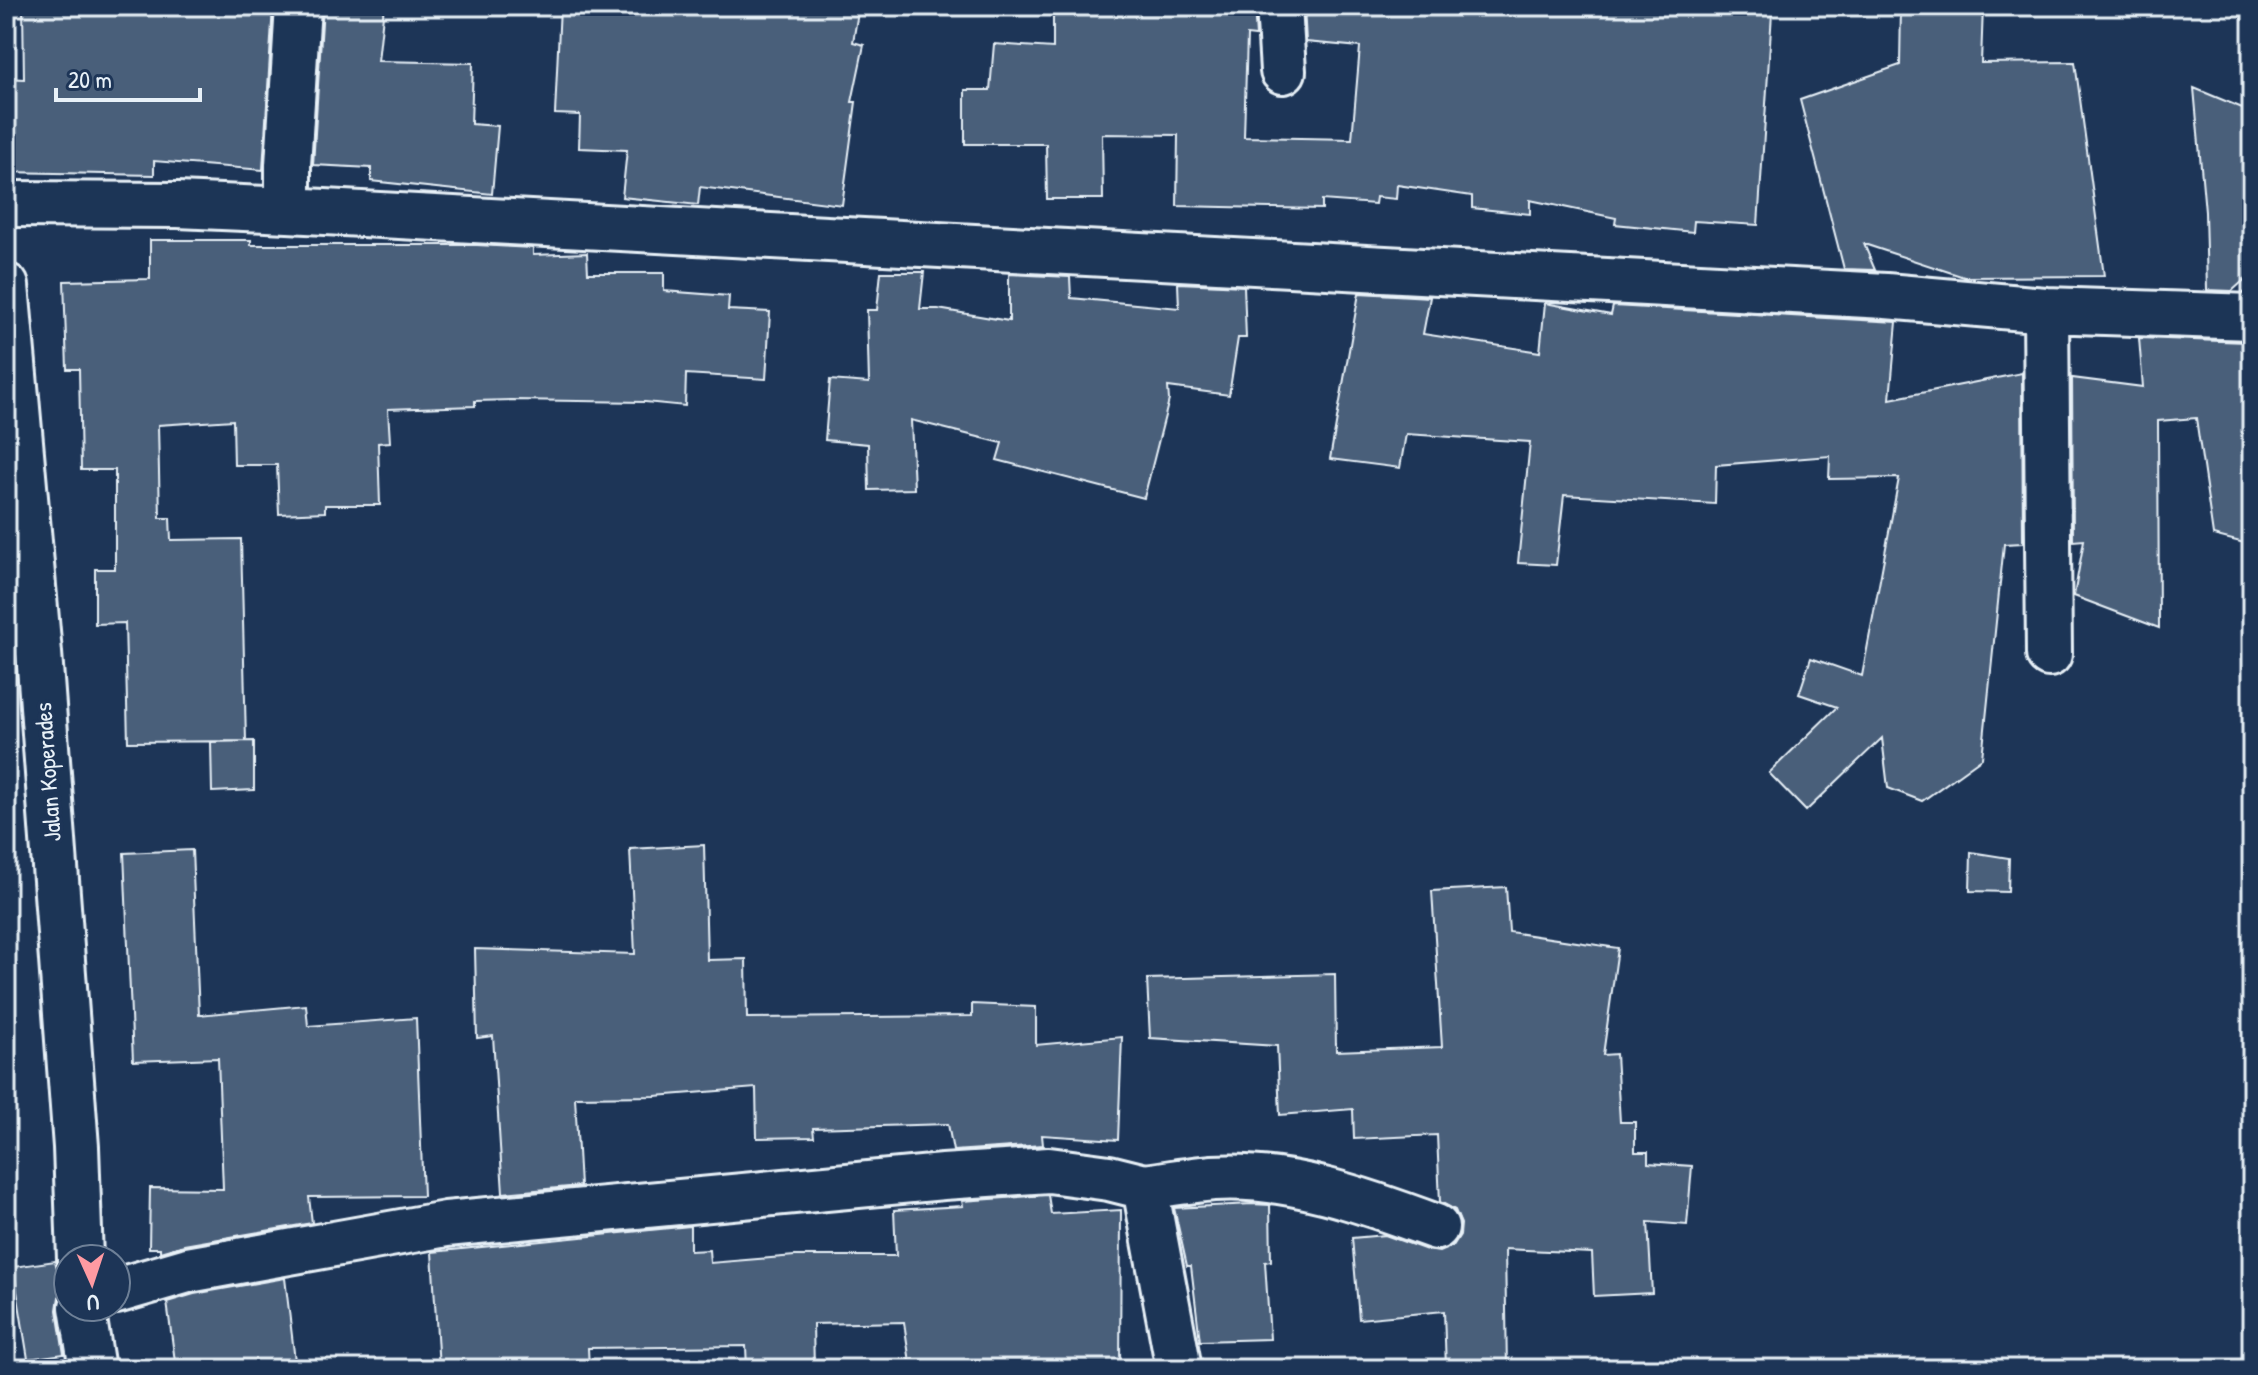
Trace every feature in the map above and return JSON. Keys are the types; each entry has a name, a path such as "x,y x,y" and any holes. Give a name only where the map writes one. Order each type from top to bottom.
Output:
{"street":[{"path":"288,210 298,6"},
{"path":"1279,6 1283,71"},
{"path":"6,204 178,205 288,210 1871,295 2249,325"},
{"name":"Jalan Koperades","path":"6,286 39,653 75,1131 79,1243"},
{"path":"2046,310 2049,654"},
{"path":"132,1286 188,1270 446,1224 943,1177 1049,1170 1109,1178 1145,1187 1215,1178 1297,1183 1376,1205 1436,1227"},
{"path":"1145,1187 1179,1369"},
{"path":"85,1323 92,1369"}],"building":[{"path":"23,6 273,6 263,170 154,161 154,175 6,172 6,78 24,79"},
{"path":"323,6 384,6 378,61 473,63 471,124 498,126 492,194 371,181 371,168 313,165"},
{"path":"560,6 859,6 853,42 864,45 852,102 856,102 842,205 700,187 698,205 622,197 627,150 579,148 580,115 555,114"},
{"path":"1254,6 1256,36 1247,35 1244,137 1352,139 1360,47 1306,42 1304,6 1744,6 1772,13 1758,225 1694,221 1693,232 1615,224 1616,218 1530,200 1530,214 1472,208 1472,196 1397,185 1396,199 1376,197 1375,204 1322,200 1322,209 1177,206 1178,135 1102,134 1103,199 1047,199 1046,144 965,144 965,90 990,90 994,44 1053,48 1053,7"},
{"path":"1901,6 1983,6 1981,63 2075,62 2104,276 1964,277 1864,244 1875,270 1844,269 1800,100 1900,65"},
{"path":"2194,88 2252,112 2252,273 2232,291 2207,290 2205,212"},
{"path":"150,240 251,240 251,245 477,245 533,248 533,255 587,253 588,273 664,273 664,291 729,296 728,310 770,312 766,379 686,374 685,406 645,402 512,400 475,401 475,406 388,409 390,442 378,443 380,505 325,505 325,512 279,514 277,465 234,465 233,420 158,425 160,518 170,518 171,540 241,539 246,741 128,742 125,623 95,624 95,569 115,569 115,470 81,470 79,369 67,369 64,281 150,279"},
{"path":"881,272 924,272 920,309 938,309 1009,321 1009,274 1070,277 1071,298 1179,308 1178,283 1244,286 1246,338 1238,338 1229,395 1168,387 1169,400 1144,498 997,460 1002,443 911,420 914,489 869,490 868,444 825,440 830,380 869,383 867,310 877,310"},
{"path":"1359,293 1430,297 1423,334 1540,352 1545,303 1611,315 1613,306 1897,322 1890,399 2022,373 2023,543 2004,544 1982,758 1922,801 1888,788 1882,738 1806,811 1769,773 1837,707 1799,694 1811,658 1862,676 1899,478 1829,479 1830,456 1716,465 1715,504 1564,495 1556,565 1518,563 1530,442 1406,434 1400,468 1330,459"},
{"path":"2139,338 2247,342 2252,359 2252,545 2213,535 2196,418 2158,421 2159,628 2074,596 2084,540 2073,541 2072,378 2143,387"},
{"path":"254,741 254,790 212,792 211,742"},
{"path":"704,845 707,960 746,959 747,1018 972,1016 972,1004 1036,1007 1036,1045 1122,1037 1118,1140 1042,1135 1043,1145 953,1151 948,1124 813,1128 814,1137 757,1138 756,1088 655,1096 575,1097 580,1186 503,1193 493,1036 477,1038 475,949 635,954 630,849"},
{"path":"192,850 199,1015 306,1005 308,1026 416,1018 423,1196 309,1197 312,1223 160,1252 160,1248 149,1248 150,1188 223,1189 218,1058 133,1061 124,853"},
{"path":"1971,852 2009,858 2008,892 1970,891"},
{"path":"1506,887 1509,932 1618,948 1603,1055 1616,1054 1620,1122 1635,1122 1635,1152 1648,1152 1648,1163 1692,1166 1687,1225 1648,1222 1652,1293 1594,1296 1592,1253 1505,1249 1507,1369 1446,1369 1444,1311 1359,1319 1352,1238 1385,1235 1439,1252 1453,1246 1460,1235 1461,1224 1455,1210 1440,1202 1437,1135 1354,1139 1353,1109 1280,1115 1277,1046 1150,1038 1147,979 1335,974 1336,1051 1442,1047 1432,891"},
{"path":"1048,1195 1051,1214 1121,1210 1120,1369 911,1369 904,1322 813,1324 814,1369 747,1369 746,1346 588,1348 589,1369 439,1369 432,1252 690,1226 690,1251 709,1250 710,1263 795,1256 896,1256 894,1210 963,1206 962,1201"},
{"path":"1270,1205 1271,1261 1265,1262 1270,1339 1200,1341 1191,1266 1187,1266 1174,1208"},
{"path":"52,1261 52,1323 59,1323 64,1354 28,1359 13,1267"},
{"path":"285,1278 296,1369 176,1369 167,1302 194,1294"}]}
